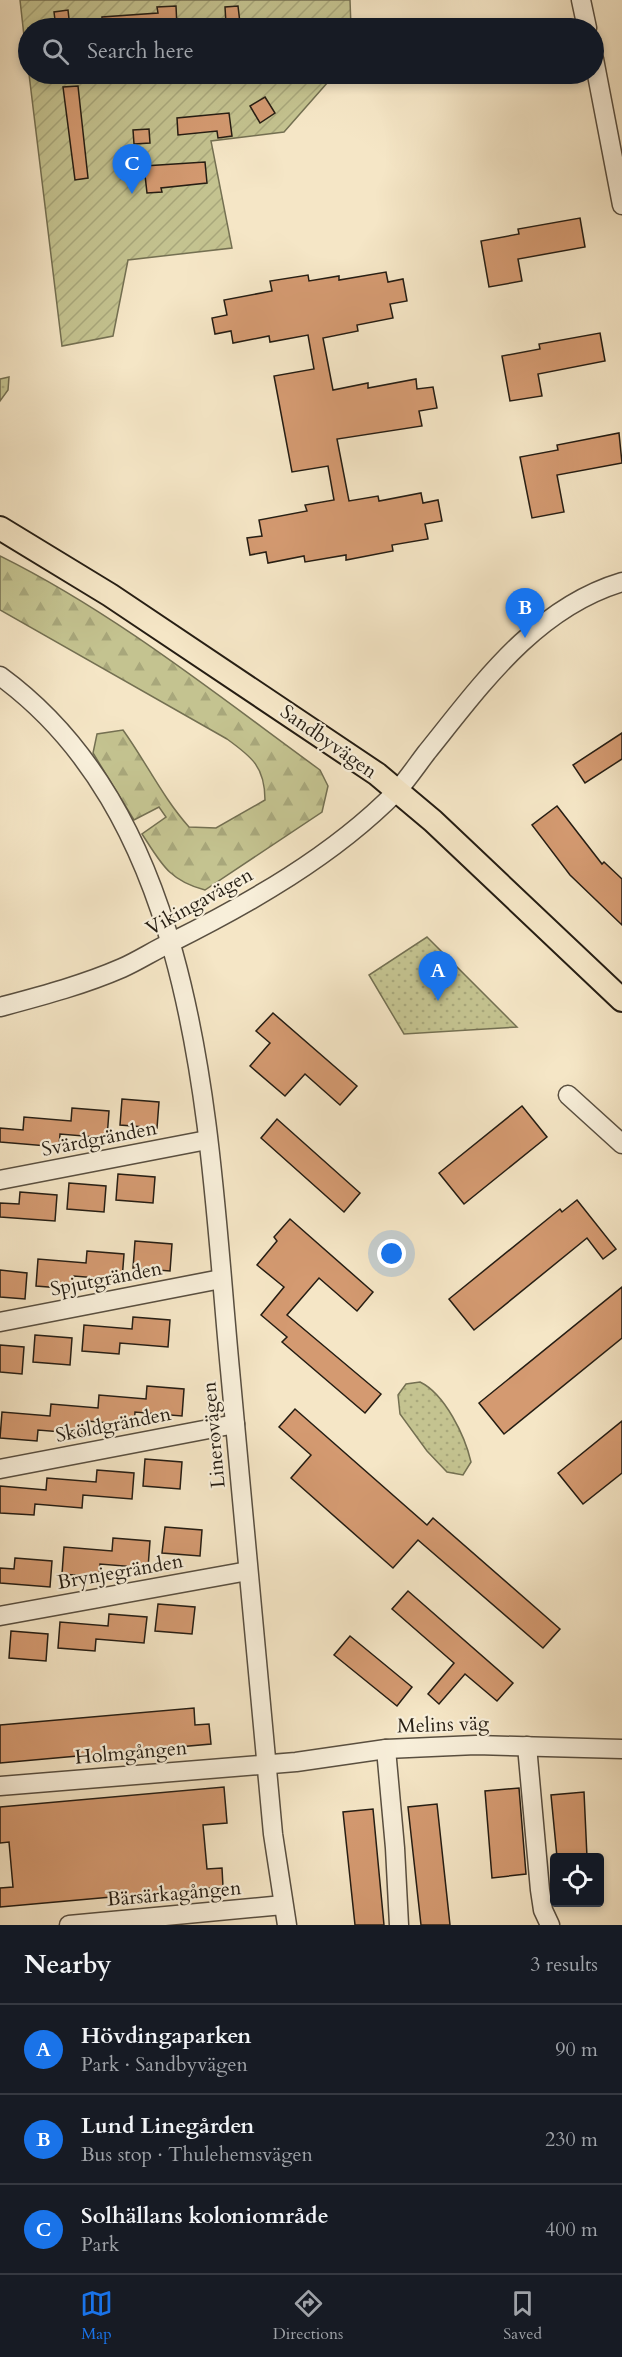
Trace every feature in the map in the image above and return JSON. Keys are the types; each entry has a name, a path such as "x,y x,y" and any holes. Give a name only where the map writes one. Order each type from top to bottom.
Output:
{"main road":[{"name":"Sandbyvägen","path":"0,528 129,608 336,745 397,791 433,820 622,1000"}],"street":[{"path":"581,0 585,18"},
{"path":"599,84 622,205"},
{"name":"Vikingavägen","path":"0,1007 122,968 214,922 283,880 353,830 397,791 481,686 525,638 561,609 584,596 622,582"},
{"name":"Linerovägen","path":"0,676 38,707 89,767 134,848 169,943 186,1004 207,1140 267,1764 286,1925"},
{"path":"568,1095 622,1144"},
{"name":"Svärdgränden","path":"0,1180 207,1140"},
{"name":"Spjutgränden","path":"0,1322 221,1279"},
{"name":"Sköldgränden","path":"0,1469 236,1424"},
{"name":"Brynjegränden","path":"0,1616 248,1571"},
{"name":"Melins väg","path":"267,1764 386,1749 476,1745 622,1749"},
{"path":"527,1746 540,1890 543,1910 550,1925"},
{"path":"386,1749 399,1925"},
{"name":"Holmgången","path":"0,1786 267,1764"},
{"name":"Bärsärkagången","path":"69,1925 283,1905"}],"green space":[{"path":"20,0 350,0 351,18 22,18"},
{"path":"30,84 326,84 284,132 211,141 232,248 128,260 113,336 62,346"},
{"path":"9,377 8,390 0,401 0,379"},
{"path":"0,556 43,578 125,629 320,770 328,786 322,812 205,890 174,876 167,870 142,834 166,817 159,807 134,820 93,753 97,734 123,730 171,804 189,827 216,828 265,800 260,771 243,751 227,739 0,610"},
{"path":"427,937 517,1027 404,1034 369,975"},
{"path":"420,1382 438,1396 459,1428 471,1462 463,1475 447,1472 427,1451 400,1414 398,1395 406,1384"}],"building":[{"path":"176,6 177,18 102,18 158,13 157,7"},
{"path":"238,6 239,18 226,18 225,7"},
{"path":"68,10 69,18 55,18 54,12"},
{"path":"78,86 88,178 75,180 63,87"},
{"path":"265,97 275,113 260,123 250,106"},
{"path":"229,113 232,136 218,138 217,131 178,135 177,118"},
{"path":"149,129 150,143 134,144 133,130"},
{"path":"205,162 207,183 161,188 162,192 147,193 144,166"},
{"path":"580,218 585,247 518,259 522,281 489,287 481,241 519,234 518,229"},
{"path":"386,272 388,282 403,279 407,301 390,304 393,318 357,325 358,331 323,338 333,390 368,383 368,388 416,379 417,389 433,387 437,408 419,411 422,426 337,439 349,501 378,496 379,501 421,493 423,503 438,500 442,521 425,524 428,539 392,545 393,551 346,560 346,555 305,562 304,556 268,563 266,552 250,555 247,538 262,536 259,520 307,511 305,505 334,500 328,466 292,472 274,376 314,369 308,335 270,342 269,336 233,343 231,331 215,334 212,318 227,315 224,300 272,291 270,281 308,275 309,281 339,276 339,280"},
{"path":"600,333 605,361 538,374 542,396 510,401 502,356 540,349 539,344"},
{"path":"619,433 622,463 557,475 564,512 532,518 520,457 558,450 557,445"},
{"path":"622,733 622,759 585,783 573,765"},
{"path":"557,806 602,864 604,862 622,879 622,925 570,875 532,825"},
{"path":"273,1013 357,1086 340,1105 305,1074 285,1096 250,1066 270,1043 256,1031"},
{"path":"122,1099 159,1102 157,1128 120,1125"},
{"path":"522,1106 547,1137 464,1204 439,1173"},
{"path":"72,1108 109,1111 107,1138 60,1134 59,1147 0,1142 0,1128 23,1130 24,1117 71,1121"},
{"path":"277,1119 360,1193 344,1212 261,1138"},
{"path":"118,1174 155,1177 153,1203 116,1200"},
{"path":"69,1183 106,1186 104,1212 67,1209"},
{"path":"20,1192 57,1195 55,1221 0,1217 0,1203 19,1204"},
{"path":"577,1200 616,1249 603,1259 587,1238 474,1330 449,1299 560,1209 562,1212"},
{"path":"290,1219 373,1292 357,1311 319,1278 287,1315 381,1394 365,1413 282,1342 287,1337 261,1315 284,1287 257,1265 277,1241 274,1237"},
{"path":"135,1241 172,1244 170,1271 133,1268"},
{"path":"87,1251 124,1254 122,1280 74,1276 73,1289 36,1286 38,1259 86,1263"},
{"path":"0,1270 27,1273 25,1299 0,1297"},
{"path":"622,1287 622,1338 504,1434 479,1403"},
{"path":"133,1317 170,1320 168,1347 120,1343 119,1354 82,1351 84,1325 132,1329"},
{"path":"35,1335 72,1338 70,1365 33,1362"},
{"path":"0,1345 24,1347 22,1374 0,1372"},
{"path":"147,1386 184,1389 182,1416 135,1412 134,1425 87,1421 86,1434 38,1430 37,1441 0,1438 2,1412 50,1416 51,1404 98,1408 99,1395 146,1399"},
{"path":"295,1409 427,1525 433,1518 560,1629 543,1648 418,1540 393,1568 291,1478 311,1455 279,1427"},
{"path":"622,1421 622,1473 583,1504 558,1473"},
{"path":"145,1459 182,1462 180,1489 143,1486"},
{"path":"97,1470 134,1473 132,1499 83,1495 82,1508 35,1504 34,1515 0,1513 0,1486 46,1490 47,1478 96,1482"},
{"path":"165,1527 202,1530 200,1556 162,1553"},
{"path":"113,1538 150,1541 148,1568 100,1564 99,1577 62,1574 64,1547 112,1551"},
{"path":"15,1558 52,1561 50,1587 0,1583 0,1568 14,1569"},
{"path":"408,1591 513,1683 497,1701 465,1674 439,1704 428,1694 454,1663 392,1609"},
{"path":"158,1604 195,1607 192,1634 155,1631"},
{"path":"109,1614 147,1617 144,1643 96,1639 95,1651 58,1648 60,1622 108,1626"},
{"path":"11,1631 48,1634 46,1661 9,1658"},
{"path":"350,1636 412,1687 397,1706 334,1655"},
{"path":"194,1708 195,1725 209,1724 211,1744 0,1763 0,1725"},
{"path":"224,1787 227,1823 203,1825 207,1869 222,1868 223,1887 0,1907 0,1888 13,1887 9,1842 0,1843 0,1807"},
{"path":"519,1788 526,1874 492,1878 485,1791"},
{"path":"584,1792 587,1853 557,1853 551,1795"},
{"path":"437,1804 450,1925 421,1925 408,1807"},
{"path":"373,1809 384,1925 355,1925 343,1812"}],"place":[{"name":"Solhällans koloniområde","path":"132,194"},
{"name":"Lund Linegården","path":"525,638"},
{"name":"Hövdingaparken","path":"438,1001"}]}
